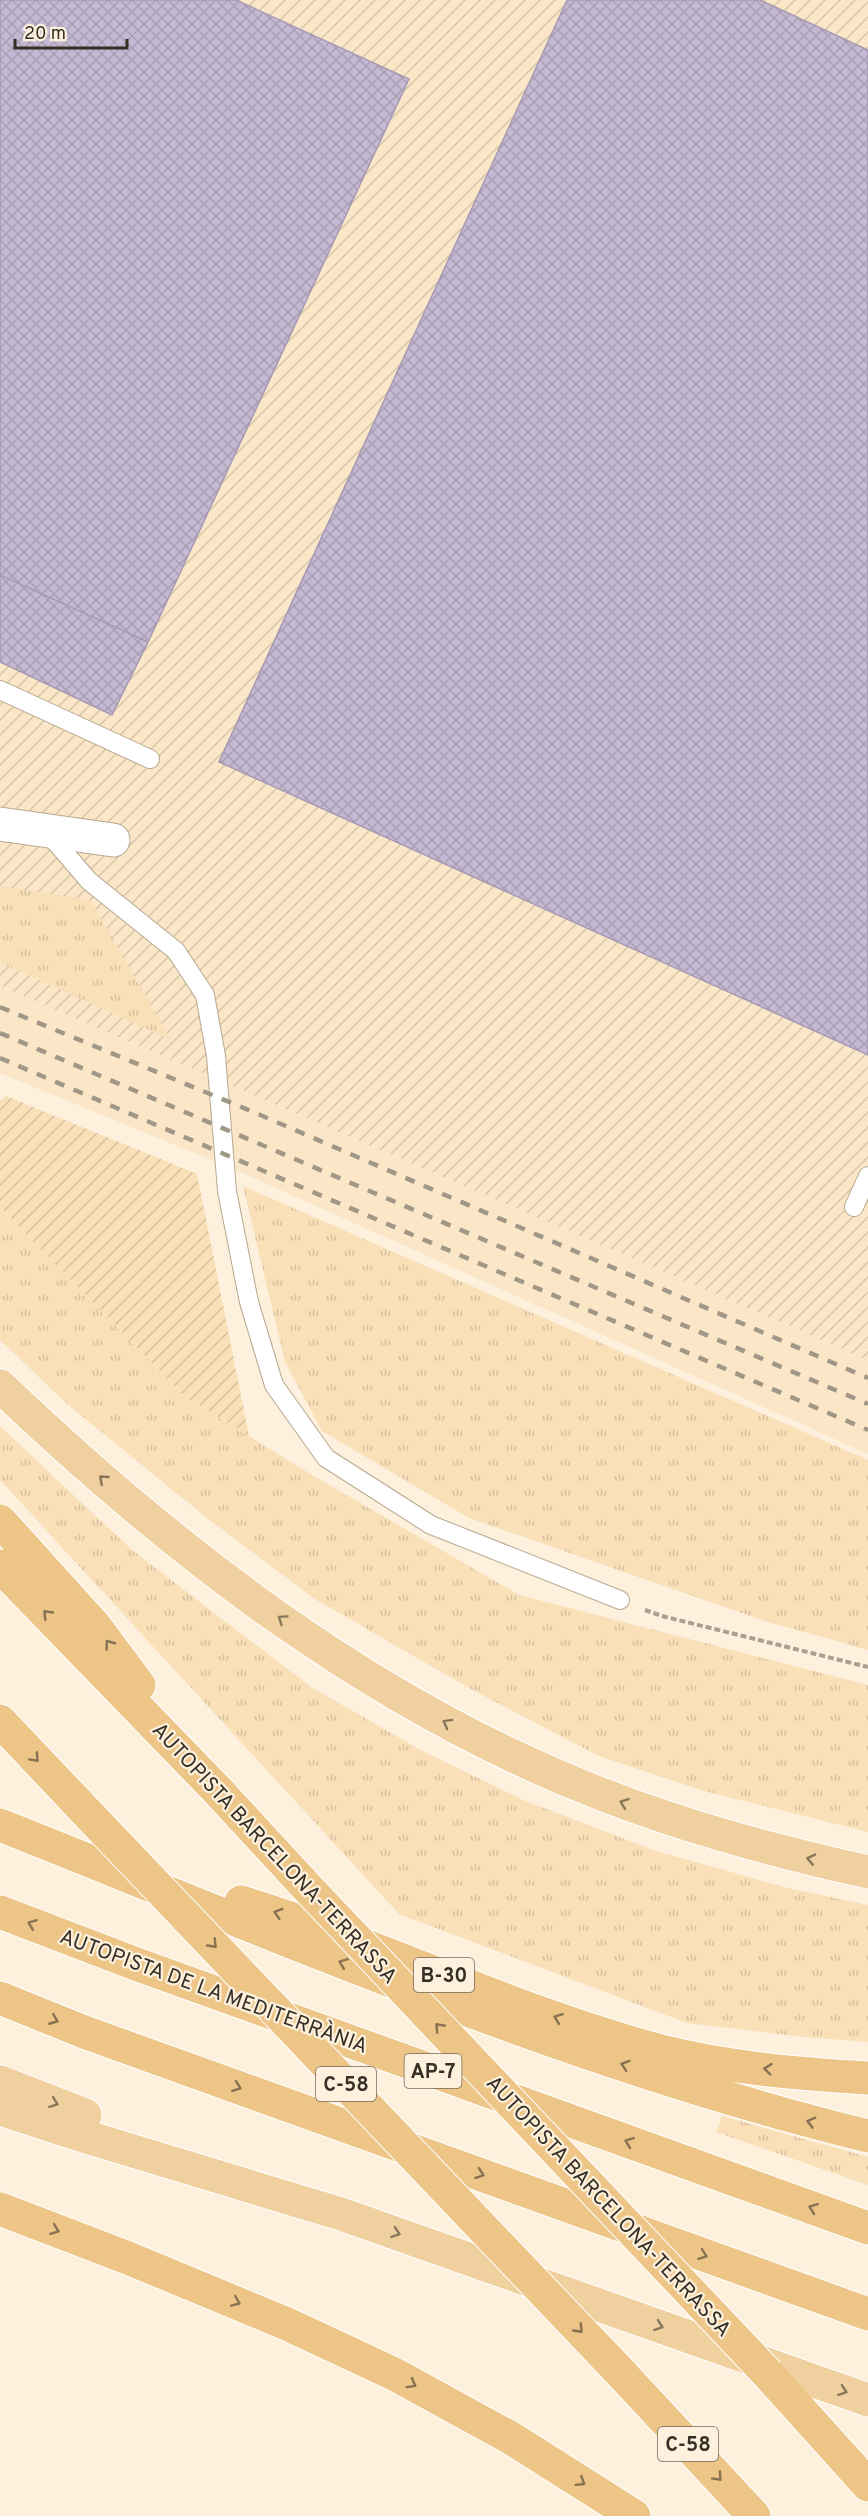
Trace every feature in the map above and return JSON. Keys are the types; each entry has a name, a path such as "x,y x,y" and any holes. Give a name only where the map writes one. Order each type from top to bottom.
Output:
{"highway":[{"path":"0,1386 147,1517 255,1602 383,1687 472,1737 594,1792 693,1828 868,1872"},
{"path":"0,1521 95,1626 219,1792"},
{"name":"AUTOPISTA BARCELONA-TERRASSA","path":"0,1566 219,1792 760,2365 868,2485"},
{"name":"C-58","path":"0,1721 621,2373 754,2516"},
{"path":"14,1830 299,1946 569,2047 722,2097 868,2136"},
{"name":"B-30","path":"14,1830 303,1921 576,2025 662,2051 751,2067 868,2078"},
{"name":"AUTOPISTA DE LA MEDITERRÀNIA","path":"0,1911 136,1965 868,2228"},
{"path":"0,1998 96,2036 868,2314"},
{"path":"0,2082 341,2214 868,2400"},
{"path":"0,2109 341,2214"},
{"path":"0,2209 128,2258 287,2324 394,2374 511,2438 634,2516"}],"street":[{"path":"0,824 113,840"}],"lane":[{"path":"0,690 150,759"},
{"path":"46,831 89,881 176,951 206,996 216,1056 227,1191 249,1302 274,1385 326,1458 431,1525 620,1600"},
{"path":"854,1207 868,1176"}],"path":[{"path":"620,1600 662,1616 868,1667"}],"shaded area":[{"path":"0,0 868,0 868,1360 0,986"},
{"path":"0,986 868,1360 868,1454 236,1170 0,1073"}],"green space":[{"path":"0,886 90,900 171,1040 0,962"},
{"path":"6,1096 197,1174 249,1436 184,1396 0,1207 0,1101"},
{"path":"243,1186 868,1460 868,1650 765,1621 469,1518 322,1431 285,1362"},
{"path":"0,1207 184,1396 312,1475 519,1595 868,1685 868,1832 704,1791 599,1756 469,1688 315,1599 207,1518 67,1404 0,1340"},
{"path":"0,1426 132,1550 311,1687 417,1748 523,1800 656,1851 788,1888 868,1905 868,2042 687,2023 399,1914 0,1480"},
{"path":"722,2116 868,2157 868,2185 716,2132"}],"building":[{"path":"0,0 236,0 409,79 148,642 0,575"},
{"path":"567,0 760,0 868,50 868,1055 219,762"},
{"path":"0,575 148,642 112,715 0,662"}],"railway":[{"path":"0,1007 251,1111 868,1378"},
{"path":"0,1033 868,1404"},
{"path":"0,1058 868,1430"}]}
